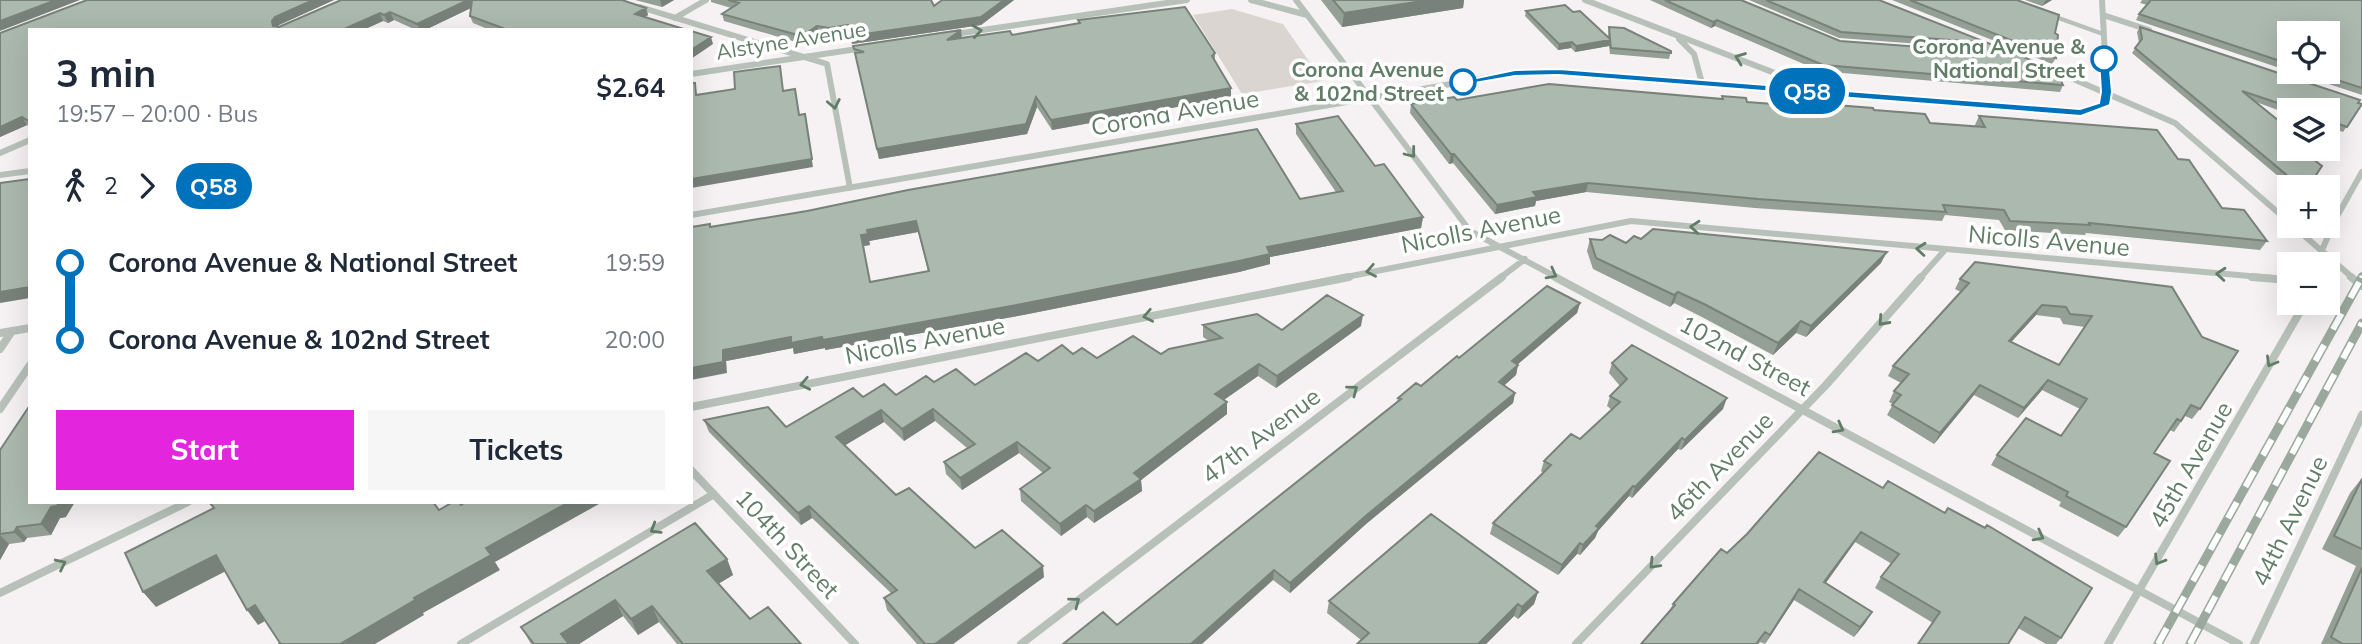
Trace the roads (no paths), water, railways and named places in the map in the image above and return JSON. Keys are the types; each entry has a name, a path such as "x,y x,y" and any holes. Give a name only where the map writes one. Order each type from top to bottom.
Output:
{"street":[{"path":"675,18 706,0"},
{"path":"949,35 1187,0"},
{"path":"1251,0 1307,15"},
{"name":"102nd Street","path":"1296,0 1470,231 2239,644"},
{"path":"1586,0 1826,93"},
{"path":"2102,0 2107,92"},
{"path":"630,4 827,64 850,188"},
{"path":"2103,15 2155,32"},
{"path":"1672,35 1687,44 1694,54 1702,83"},
{"name":"Alstyne Avenue","path":"693,74 866,47"},
{"path":"2036,63 2175,123 2277,212"},
{"name":"Corona Avenue","path":"693,215 1515,73 1559,72 2063,113 2094,110 2104,105 2107,92"},
{"path":"0,153 28,141"},
{"path":"0,175 28,171"},
{"path":"2321,250 2362,172"},
{"name":"Nicolls Avenue","path":"693,407 1631,221 2277,279"},
{"path":"2307,238 2362,286"},
{"name":"46th Avenue","path":"1576,644 1803,409 1944,251"},
{"name":"47th Avenue","path":"1021,644 1525,259"},
{"name":"45th Avenue","path":"2108,644 2298,315"},
{"path":"0,333 28,328"},
{"path":"0,349 12,331"},
{"path":"0,409 28,368"},
{"name":"44th Avenue","path":"2254,644 2362,415"},
{"name":"104th Street","path":"693,472 855,644"},
{"path":"461,644 714,494"},
{"path":"0,593 184,504"}],"lane":[{"path":"2049,14 2103,34"}],"railway":[{"path":"2158,644 2362,277"},
{"path":"2190,644 2362,323"}],"place":[{"name":"Corona Avenue & National Street","path":"2104,59"},
{"name":"Corona Avenue & 102nd Street","path":"1463,82"}]}
